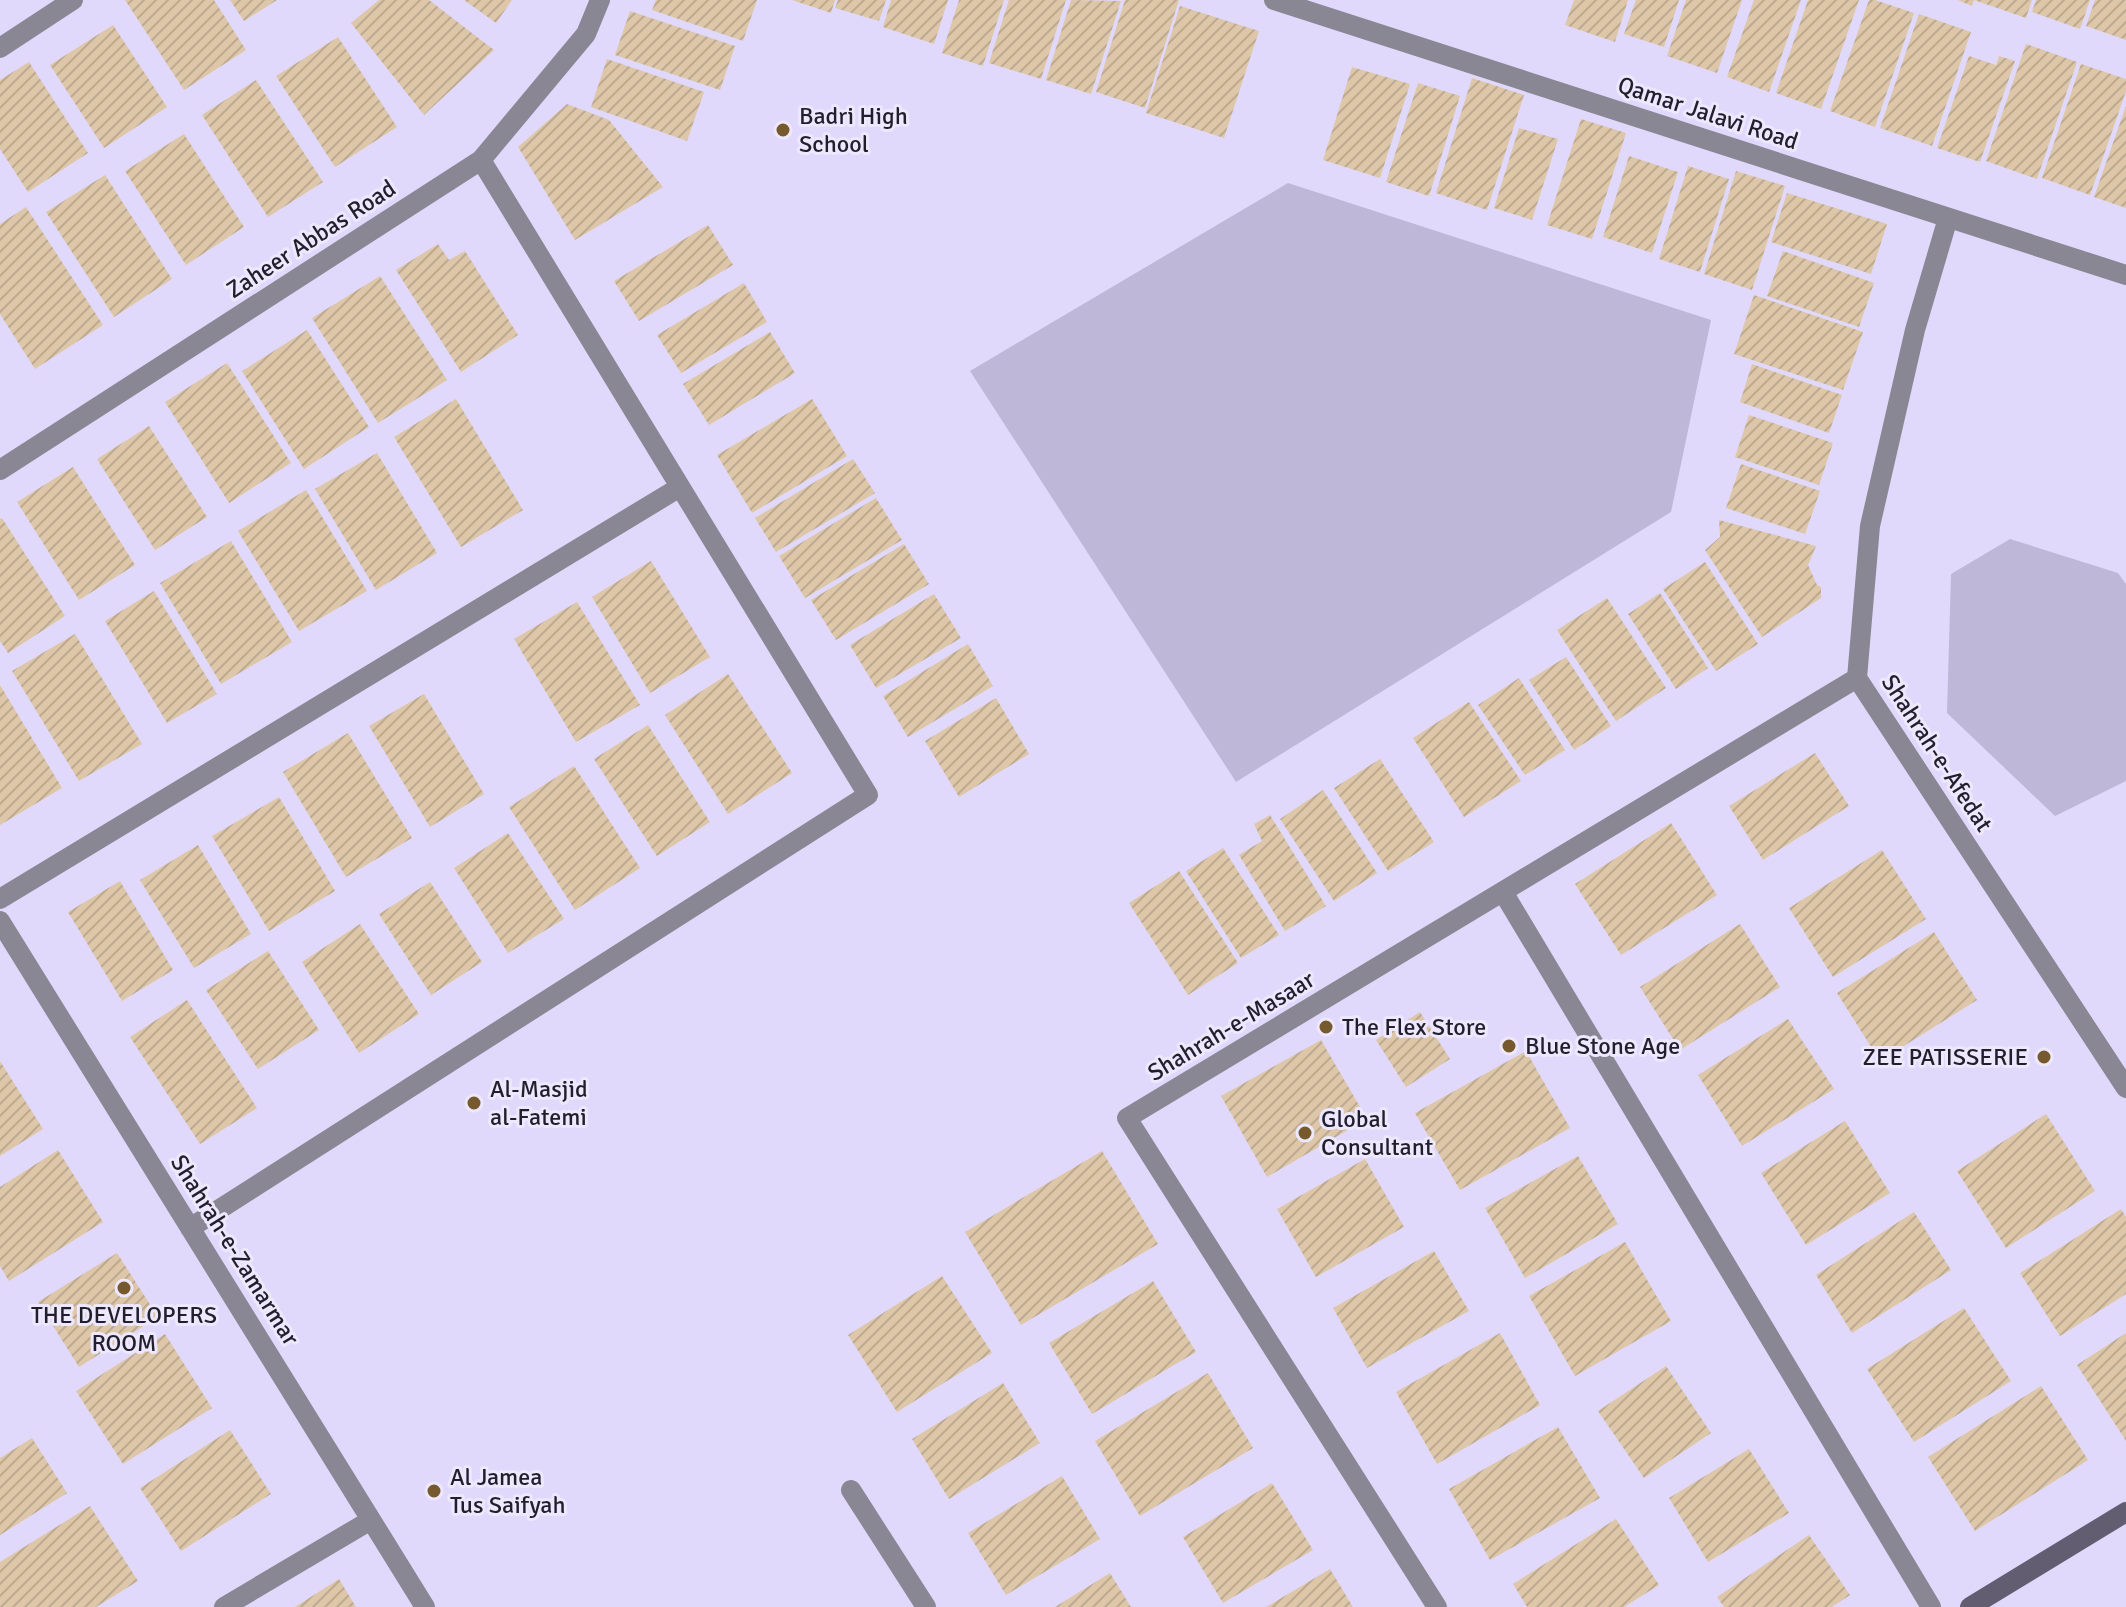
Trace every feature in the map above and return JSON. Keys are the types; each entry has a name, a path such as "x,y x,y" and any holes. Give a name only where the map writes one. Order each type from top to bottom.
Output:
{"street":[{"path":"0,48 73,0"},
{"name":"Zaheer Abbas Road","path":"0,470 481,160 586,34 600,0"},
{"name":"Qamar Jalavi Road","path":"1274,0 1323,7 2126,275"},
{"path":"190,1228 868,795 481,160"},
{"name":"Shahrah-e-Afedat","path":"1948,218 1915,330 1870,526 1857,678 2126,1088"},
{"path":"0,899 680,487"},
{"name":"Shahrah-e-Masaar","path":"1437,1607 1127,1118 1857,678"},
{"path":"1503,892 1931,1607"},
{"name":"Shahrah-e-Zamarmar","path":"0,921 425,1607"},
{"path":"851,1490 926,1607"},
{"path":"1970,1607 2126,1512"},
{"path":"224,1607 371,1520"}],"shaded area":[{"path":"1288,183 1711,320 1671,512 1236,782 970,371"},
{"path":"2010,539 2118,573 2126,584 2126,781 2055,816 1947,713 1951,574"}],"building":[{"path":"125,0 214,0 246,50 184,90"},
{"path":"230,0 277,0 244,21"},
{"path":"379,0 429,0 494,50 424,115 351,23"},
{"path":"464,0 512,0 496,23"},
{"path":"656,0 757,0 743,41 652,10"},
{"path":"792,0 835,0 831,13"},
{"path":"838,0 886,0 879,21 835,8"},
{"path":"891,0 948,0 934,44 883,27"},
{"path":"959,0 1004,0 983,66 942,53"},
{"path":"1009,0 1066,0 1041,79 989,63"},
{"path":"1071,0 1121,1 1091,94 1046,80"},
{"path":"1125,0 1179,0 1145,108 1096,92"},
{"path":"1574,0 1628,0 1615,42 1565,25"},
{"path":"1636,0 1679,0 1664,47 1624,34"},
{"path":"1686,0 1742,0 1717,73 1667,56"},
{"path":"1754,0 1801,0 1769,92 1727,77"},
{"path":"1808,0 1859,0 1821,109 1776,93"},
{"path":"1869,0 1914,13 1875,127 1830,111"},
{"path":"1958,0 1974,0 1972,6"},
{"path":"1974,0 2032,0 2026,18"},
{"path":"2036,0 2090,0 2080,29 2032,12"},
{"path":"2095,0 2126,0 2126,40 2086,26"},
{"path":"1180,6 1259,31 1224,138 1146,113"},
{"path":"630,11 735,46 720,90 615,55"},
{"path":"1919,14 1971,32 1932,146 1880,128"},
{"path":"113,25 167,107 104,148 50,65"},
{"path":"338,37 397,127 335,167 276,76"},
{"path":"2026,44 2077,62 2037,179 1986,161"},
{"path":"1969,56 1996,65 1999,56 2015,61 1980,162 1937,148"},
{"path":"607,59 704,92 687,141 591,107"},
{"path":"29,62 88,153 28,192 0,149 0,80"},
{"path":"2081,64 2126,79 2126,91 2090,195 2042,178"},
{"path":"1352,67 1410,84 1380,178 1323,160"},
{"path":"1472,78 1524,95 1487,210 1436,193"},
{"path":"256,80 323,182 268,217 202,115"},
{"path":"1418,83 1460,96 1429,196 1386,182"},
{"path":"567,104 609,120 663,187 575,240 518,147"},
{"path":"2126,106 2126,208 2094,197"},
{"path":"1581,119 1626,133 1592,239 1547,225"},
{"path":"1519,128 1558,139 1532,220 1494,208"},
{"path":"184,134 244,227 186,265 125,171"},
{"path":"1629,156 1678,172 1652,253 1603,237"},
{"path":"1688,166 1729,179 1700,272 1659,259"},
{"path":"1736,171 1785,186 1752,290 1704,274"},
{"path":"105,175 172,279 114,317 46,212"},
{"path":"1787,193 1887,224 1871,274 1771,242"},
{"path":"26,207 103,325 35,369 0,314 0,224"},
{"path":"708,225 733,265 639,321 614,281"},
{"path":"438,244 449,260 465,251 518,335 461,372 396,270"},
{"path":"1783,251 1874,283 1859,327 1767,296"},
{"path":"380,276 447,380 378,423 312,318"},
{"path":"744,283 767,322 681,373 657,335"},
{"path":"1754,295 1863,332 1843,390 1734,354"},
{"path":"307,330 369,427 304,469 242,371"},
{"path":"770,332 795,373 709,425 683,384"},
{"path":"227,363 291,463 229,503 165,402"},
{"path":"1752,364 1842,395 1829,433 1740,402"},
{"path":"456,399 523,510 461,547 394,437"},
{"path":"812,399 847,456 752,513 717,455"},
{"path":"1749,415 1833,443 1819,485 1735,457"},
{"path":"149,426 207,517 155,550 97,459"},
{"path":"377,453 437,553 376,590 315,489"},
{"path":"853,459 875,493 776,552 755,518"},
{"path":"1741,464 1820,491 1805,534 1726,508"},
{"path":"73,467 135,565 79,600 17,502"},
{"path":"306,490 367,591 299,631 238,531"},
{"path":"876,498 902,540 805,598 779,556"},
{"path":"2,518 65,616 8,653 0,641"},
{"path":"1719,520 1816,546 1808,565 1817,585 1821,587 1821,598 1762,637 1705,550 1720,537"},
{"path":"231,541 292,642 221,684 160,583"},
{"path":"904,544 929,584 836,640 811,600"},
{"path":"651,561 710,657 650,693 592,597"},
{"path":"1705,562 1758,644 1716,671 1663,589"},
{"path":"154,591 217,694 167,723 105,621"},
{"path":"1660,593 1708,668 1676,689 1628,614"},
{"path":"934,594 961,638 876,688 850,645"},
{"path":"1607,598 1666,688 1616,721 1557,630"},
{"path":"577,602 640,705 576,742 514,639"},
{"path":"75,634 142,744 79,781 12,671"},
{"path":"968,644 993,686 908,737 883,696"},
{"path":"1566,657 1611,726 1574,750 1529,680"},
{"path":"728,674 792,773 728,814 665,715"},
{"path":"1519,678 1565,750 1525,775 1478,705"},
{"path":"0,685 62,788 0,825"},
{"path":"424,694 484,794 430,827 369,726"},
{"path":"996,698 1029,754 959,797 925,741"},
{"path":"1469,702 1521,781 1464,817 1413,738"},
{"path":"648,725 710,822 657,856 594,759"},
{"path":"348,733 412,838 346,877 283,772"},
{"path":"1815,753 1849,806 1763,860 1729,806"},
{"path":"1380,759 1434,842 1388,871 1334,788"},
{"path":"574,766 640,868 575,910 509,807"},
{"path":"1323,790 1377,873 1334,901 1280,819"},
{"path":"279,797 335,891 269,931 212,836"},
{"path":"1270,815 1326,906 1285,931 1239,855 1262,841 1254,824"},
{"path":"1671,823 1717,895 1621,955 1575,884"},
{"path":"508,833 564,919 508,953 454,868"},
{"path":"198,845 251,934 194,968 140,880"},
{"path":"1223,848 1279,935 1241,958 1186,871"},
{"path":"1882,850 1926,919 1833,977 1789,908"},
{"path":"1179,871 1238,963 1188,995 1129,903"},
{"path":"120,881 173,970 122,1001 68,912"},
{"path":"430,882 482,962 431,995 379,914"},
{"path":"360,924 419,1014 359,1053 302,962"},
{"path":"1740,924 1780,987 1680,1050 1640,987"},
{"path":"1934,932 1977,1000 1880,1061 1837,993"},
{"path":"268,951 319,1030 258,1069 206,990"},
{"path":"187,1000 257,1108 200,1144 130,1037"},
{"path":"1420,1012 1450,1059 1406,1087 1376,1040"},
{"path":"1788,1019 1834,1089 1742,1146 1698,1075"},
{"path":"1321,1040 1367,1119 1267,1177 1221,1096"},
{"path":"1526,1051 1570,1128 1460,1190 1415,1113"},
{"path":"0,1061 43,1129 0,1156"},
{"path":"2046,1114 2095,1191 2006,1248 1957,1171"},
{"path":"1845,1121 1890,1193 1806,1245 1761,1173"},
{"path":"58,1150 103,1222 9,1281 0,1266 0,1187"},
{"path":"1102,1151 1158,1244 1021,1325 965,1232"},
{"path":"1578,1156 1618,1224 1525,1278 1485,1208"},
{"path":"1365,1159 1404,1227 1316,1277 1277,1209"},
{"path":"2121,1209 2126,1217 2126,1294 2060,1336 2020,1273"},
{"path":"1914,1212 1951,1270 1852,1333 1816,1275"},
{"path":"1625,1242 1671,1321 1575,1376 1529,1296"},
{"path":"1434,1251 1469,1311 1367,1368 1333,1308"},
{"path":"117,1253 158,1317 79,1367 38,1302"},
{"path":"942,1276 992,1353 897,1412 848,1335"},
{"path":"1153,1281 1196,1352 1092,1414 1049,1343"},
{"path":"1964,1308 2011,1381 1914,1442 1867,1369"},
{"path":"1500,1333 1540,1405 1437,1464 1396,1392"},
{"path":"2126,1333 2126,1441 2077,1365"},
{"path":"165,1334 212,1408 123,1464 76,1391"},
{"path":"1666,1366 1711,1433 1644,1478 1598,1411"},
{"path":"1208,1373 1253,1448 1140,1516 1095,1441"},
{"path":"1003,1383 1040,1443 949,1499 912,1439"},
{"path":"2041,1386 2088,1460 1975,1531 1928,1457"},
{"path":"1558,1427 1600,1498 1490,1560 1449,1489"},
{"path":"230,1430 271,1494 181,1551 140,1488"},
{"path":"32,1438 67,1493 0,1535 0,1458"},
{"path":"1749,1449 1789,1513 1708,1562 1669,1498"},
{"path":"1062,1476 1100,1539 1006,1595 968,1533"},
{"path":"1272,1483 1313,1550 1223,1603 1183,1537"},
{"path":"90,1506 138,1581 96,1607 0,1607 0,1562"},
{"path":"1616,1519 1659,1585 1624,1607 1527,1607 1513,1584"},
{"path":"1809,1535 1850,1595 1832,1607 1724,1607 1717,1597"},
{"path":"1330,1569 1353,1607 1266,1607"},
{"path":"1110,1573 1131,1607 1055,1607"},
{"path":"339,1579 356,1607 295,1607"}],"place":[{"name":"Badri High School","path":"783,130"},
{"name":"The Flex Store","path":"1326,1027"},
{"name":"Blue Stone Age","path":"1509,1046"},
{"name":"ZEE PATISSERIE","path":"2044,1057"},
{"name":"Al-Masjid al-Fatemi","path":"474,1103"},
{"name":"Global Consultant","path":"1305,1133"},
{"name":"THE DEVELOPERS ROOM","path":"124,1288"},
{"name":"Al Jamea Tus Saifyah","path":"434,1491"}]}
